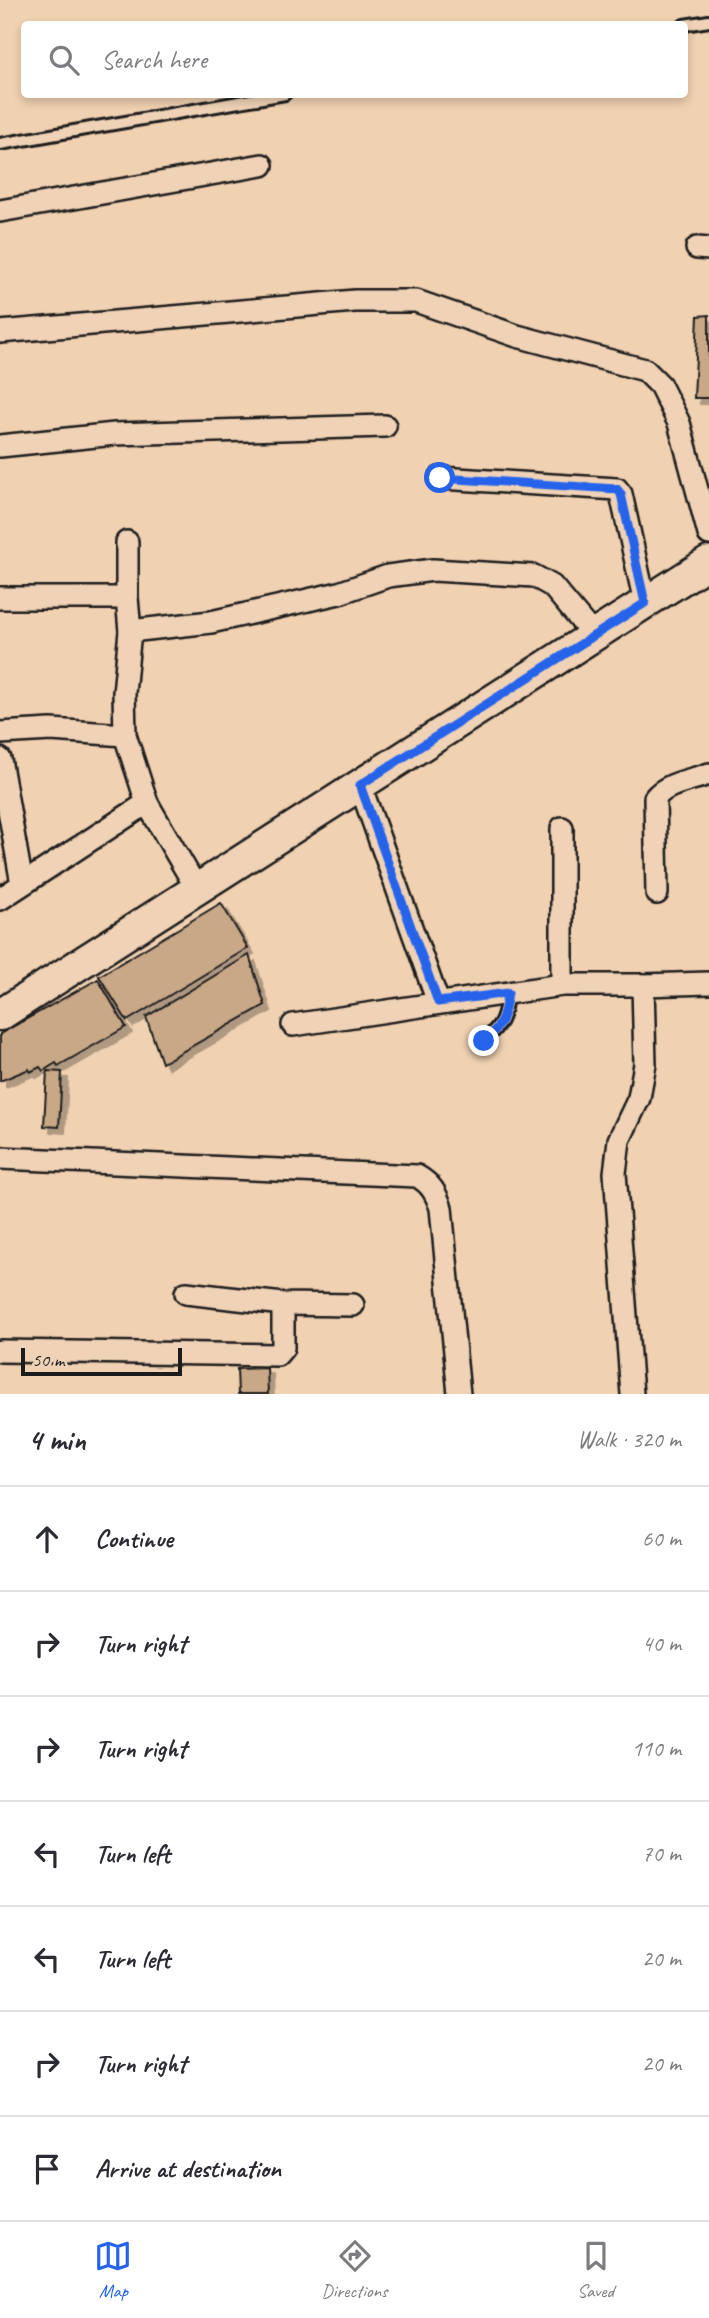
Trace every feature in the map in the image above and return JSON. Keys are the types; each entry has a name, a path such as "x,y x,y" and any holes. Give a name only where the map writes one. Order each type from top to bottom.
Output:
{"street":[{"path":"0,211 262,165"},
{"path":"0,332 355,301 416,301 517,336 645,370 660,386 679,423 709,534"},
{"path":"0,446 115,434 385,426"},
{"path":"440,478 617,489 621,494 645,603"},
{"path":"127,542 130,631 124,692 125,736 147,803 197,889"},
{"path":"0,1014 709,562"},
{"path":"130,631 211,622 339,593 388,576 433,570 534,576 552,586 594,636"},
{"path":"0,598 127,598"},
{"path":"0,733 51,730 125,736"},
{"path":"0,758 22,884"},
{"path":"657,893 655,798 661,791 709,774"},
{"path":"360,785 438,1002"},
{"path":"0,899 147,803"},
{"path":"562,828 562,985"},
{"path":"293,1025 562,985 709,983"},
{"path":"632,1394 615,1173 619,1140 639,1098 645,1064 643,985"},
{"path":"0,1158 417,1176 430,1185 441,1208 458,1394"},
{"path":"186,1293 283,1304 352,1305"},
{"path":"0,1351 277,1355 282,1348 283,1304"}],"lane":[{"path":"688,24 709,21"},
{"path":"0,144 262,98"},
{"path":"484,1041 499,1027 508,993"}],"building":[{"path":"709,315 709,398 694,398 698,316"},
{"path":"221,903 248,948 127,1021 99,976"},
{"path":"249,955 265,1005 162,1063 146,1017"},
{"path":"98,979 126,1027 58,1066 56,1063 43,1071 40,1067 30,1072 29,1069 0,1081 0,1034"},
{"path":"47,1071 62,1072 59,1127 44,1126"},
{"path":"267,1368 268,1394 238,1394 237,1369"}],"route":[{"path":"440,478 617,489 621,494 645,603 360,785 438,1002 508,993 499,1027 484,1041"}]}
